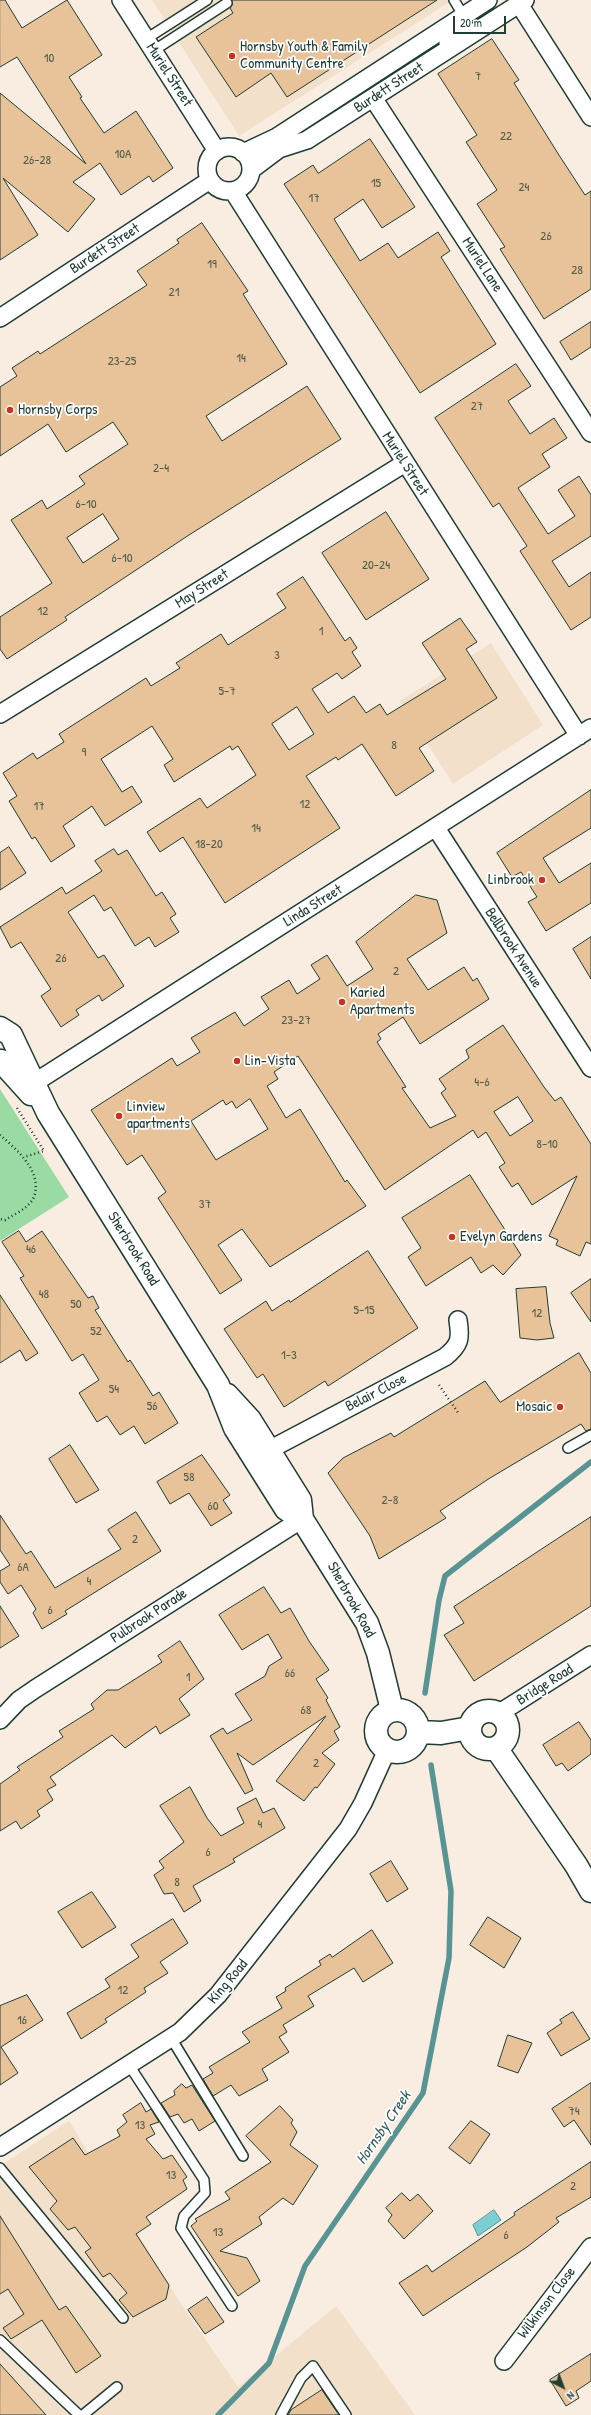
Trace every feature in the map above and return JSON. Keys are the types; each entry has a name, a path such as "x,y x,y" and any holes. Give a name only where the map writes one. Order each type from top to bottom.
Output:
{"main road":[{"name":"Sherbrook Road","path":"0,1028 11,1035 5,1056"},
{"name":"Sherbrook Road","path":"5,1056 34,1083 48,1113"},
{"name":"Sherbrook Road","path":"5,1056 48,1113 218,1385 250,1420 300,1500 302,1519"},
{"name":"Sherbrook Road","path":"218,1385 235,1428 286,1509 302,1519 367,1623 378,1653 392,1710"},
{"path":"392,1710 398,1710 410,1714 418,1724 419,1732 417,1739 408,1750 394,1752 381,1746 376,1733 380,1719 392,1710"},
{"path":"486,1712 498,1714 506,1722 508,1734 501,1744 496,1748 490,1749 478,1745 471,1734 470,1728 476,1717 486,1712"},
{"path":"419,1732 441,1733 470,1728"},
{"path":"496,1748 576,1865 591,1891"}],"street":[{"name":"Muriel Street","path":"121,0 217,151"},
{"name":"Burdett Street","path":"243,152 277,137 488,0"},
{"name":"Burdett Street","path":"251,170 279,149 307,140 522,2"},
{"path":"522,2 591,117"},
{"name":"Muriel Lane","path":"373,98 591,433"},
{"path":"229,147 243,152 250,162 251,170 245,183 233,190 220,189 210,180 207,167 212,155 217,151 229,147"},
{"name":"Burdett Street","path":"0,318 210,180"},
{"name":"Muriel Street","path":"233,190 405,463 585,732"},
{"name":"May Street","path":"0,714 405,463"},
{"name":"Linda Street","path":"34,1083 585,732"},
{"name":"Bellbrook Avenue","path":"436,828 591,1068"},
{"name":"Belair Close","path":"269,1450 445,1358 454,1350 460,1337 458,1320"},
{"name":"Pulbrook Parade","path":"0,1720 19,1700 35,1689 302,1519"},
{"name":"Bridge Road","path":"498,1714 591,1656"},
{"name":"King Road","path":"0,2147 171,2038 200,2014 218,1995 339,1840 363,1803 387,1750"},
{"name":"Wilkinson Close","path":"504,2361 591,2247"}],"lane":[{"path":"149,45 207,0"},
{"path":"409,75 427,54 452,37 464,24 463,15 454,0"},
{"path":"149,45 227,3"},
{"path":"568,1448 591,1435"},
{"path":"171,2038 243,2156"},
{"path":"129,2065 204,2180 205,2192 184,2216 181,2228 232,2306"},
{"path":"0,2168 122,2318"},
{"path":"0,2340 79,2415"},
{"path":"281,2415 301,2378 313,2366 346,2415"},
{"path":"83,2415 117,2387"}],"path":[{"path":"12,1102 44,1151 24,1157"},
{"path":"0,1135 24,1157 35,1181 34,1197 23,1210 5,1220 0,1219"},
{"path":"439,1385 459,1414"}],"shaded area":[{"path":"152,0 453,0 239,136"},
{"path":"491,643 543,725 453,784 400,701"},
{"path":"69,2121 176,2296 238,2387 336,2306 415,2415 0,2415 0,2166"}],"green space":[{"path":"0,1089 69,1197 0,1241"}],"water":[{"path":"494,2210 501,2220 478,2236 473,2225"}],"building":[{"path":"0,0 5,0 22,28 67,0 102,55 69,77 82,97 80,98 104,133 136,111 173,168 153,182 149,176 121,195 100,163 73,182 95,199 68,232 3,178 38,235 0,260 0,93 86,164 17,57 0,67"},
{"path":"232,0 437,0 287,97 271,73 236,97 196,37 233,13 230,8 232,5"},
{"path":"492,39 519,80 514,83 585,195 591,191 591,289 544,319 500,249 505,247 477,204 497,190 466,142 477,135 438,74"},
{"path":"370,139 415,207 382,228 363,199 334,219 360,261 388,243 398,258 438,232 450,251 441,257 496,344 420,393 284,184 313,165 318,173"},
{"path":"202,223 248,291 243,294 287,364 206,416 222,441 307,386 341,439 189,535 65,617 67,620 7,659 0,649 0,617 52,583 11,520 42,500 47,509 85,484 79,476 128,444 113,422 66,452 48,424 0,456 0,387 17,376 12,368 38,351 40,354 147,285 137,271 179,243 177,240","holes":["103,514 119,539 83,563 67,538"]},
{"path":"591,322 591,347 571,360 560,342"},
{"path":"516,364 531,386 508,401 530,434 554,418 567,438 542,454 550,467 518,488 548,534 575,516 558,490 579,476 591,495 591,536 552,561 569,587 591,572 591,617 571,630 520,551 527,546 499,503 493,507 435,418"},
{"path":"386,512 429,579 366,620 322,553"},
{"path":"303,577 345,641 350,637 357,648 352,652 361,666 342,679 337,673 312,689 328,713 354,696 366,713 380,704 387,715 446,679 422,643 460,618 477,642 466,649 497,698 419,748 434,771 396,796 362,744 338,760 336,757 306,776 340,828 225,903 183,837 160,852 147,832 200,798 207,808 256,775 238,746 232,750 230,746 174,782 164,765 173,759 152,726 101,759 122,792 132,786 142,802 105,826 92,806 63,826 75,846 51,862 35,837 32,839 9,801 17,796 3,773 33,753 37,759 64,742 59,734 146,678 151,686 180,668 176,663 221,634 228,645 286,608 277,594","holes":["297,707 314,734 289,750 272,724"]},
{"name":"Linbrook","path":"591,790 591,828 543,858 559,883 591,863 591,903 546,931 528,902 537,897 521,872 512,877 497,853"},
{"path":"9,847 26,873 0,890 0,853"},
{"path":"114,849 118,855 127,850 156,896 162,892 176,914 170,918 179,932 155,947 149,937 135,946 111,907 104,911 94,895 68,912 98,958 104,955 124,986 102,1001 99,995 76,1010 79,1015 61,1027 41,996 51,989 21,942 11,948 0,927 62,887 66,894 102,871 95,861"},
{"path":"416,895 437,900 447,933 407,959 428,990 464,967 473,981 477,978 489,999 420,1044 403,1017 378,1034 381,1039 377,1042 406,1087 402,1088 430,1128 456,1116 441,1093 446,1089 439,1079 469,1058 466,1050 503,1025 544,1087 555,1101 561,1097 591,1144 591,1244 586,1242 580,1256 556,1245 558,1240 549,1236 577,1176 532,1205 518,1183 512,1187 499,1167 505,1163 486,1132 478,1138 473,1130 385,1190 298,1056 274,1072 278,1079 267,1086 286,1118 300,1109 345,1182 347,1180 366,1206 270,1267 242,1229 218,1245 242,1280 220,1294 158,1198 166,1192 142,1155 127,1165 91,1110 172,1058 177,1066 200,1052 191,1038 235,1012 244,1026 269,1009 261,997 289,980 297,994 320,979 311,965 327,955 347,986 373,969 356,942","holes":["518,1097 533,1121 510,1136 494,1112","250,1099 268,1129 216,1160 191,1121 223,1100 226,1105 232,1101 236,1108"]},
{"path":"591,937 591,979 573,949"},
{"name":"Evelyn Gardens","path":"470,1175 521,1255 503,1275 493,1265 481,1273 471,1257 426,1286 408,1257 421,1248 402,1218"},
{"path":"19,1231 26,1242 42,1231 88,1298 93,1296 99,1308 95,1310 128,1362 130,1360 153,1396 159,1392 178,1423 145,1444 134,1426 120,1435 107,1416 97,1422 79,1393 99,1380 83,1354 72,1361 20,1278 24,1276 2,1242"},
{"path":"368,1251 418,1328 328,1386 325,1381 284,1407 263,1374 257,1378 224,1329 266,1301 272,1311 289,1300 290,1302"},
{"path":"591,1279 591,1322 571,1293"},
{"path":"546,1287 550,1323 554,1338 537,1340 520,1338 516,1289"},
{"path":"0,1295 38,1353 26,1361 20,1350 0,1363"},
{"path":"579,1353 591,1373 591,1429 586,1431 581,1424 490,1478 440,1511 446,1518 379,1559 370,1536 328,1473 343,1458 391,1433 394,1437 485,1381 500,1402"},
{"path":"70,1445 99,1490 76,1503 49,1459"},
{"path":"202,1455 230,1495 223,1500 232,1513 211,1526 189,1493 170,1504 157,1482"},
{"path":"136,1512 161,1551 65,1611 67,1614 42,1629 33,1613 36,1609 21,1585 8,1594 0,1582 0,1571 10,1565 0,1550 0,1515 26,1554 31,1551 55,1588 121,1549 108,1530"},
{"path":"591,1517 591,1606 474,1681 444,1635 464,1623 454,1607"},
{"path":"264,1587 281,1613 290,1608 309,1641 329,1670 316,1679 328,1698 326,1700 340,1727 334,1731 339,1740 322,1753 335,1764 317,1788 315,1787 304,1801 276,1781 326,1716 253,1765 237,1753 253,1790 245,1794 210,1736 223,1728 227,1734 252,1720 235,1694 265,1676 269,1666 282,1658 268,1634 242,1650 219,1615"},
{"path":"0,1606 19,1636 0,1648"},
{"path":"180,1641 204,1679 179,1699 190,1715 160,1734 156,1726 125,1748 112,1735 50,1777 56,1785 47,1790 53,1800 37,1811 40,1816 21,1829 16,1821 0,1831 0,1784 20,1770 17,1767 63,1737 59,1731 94,1709 91,1704 107,1690 118,1690 162,1662 158,1656"},
{"path":"579,1722 591,1740 591,1754 568,1771 562,1763 556,1766 543,1745"},
{"path":"190,1787 207,1818 221,1836 244,1823 237,1808 256,1798 263,1813 274,1808 285,1828 233,1859 235,1862 193,1886 201,1901 184,1912 173,1893 164,1894 154,1875 164,1868 159,1861 184,1842 160,1806"},
{"path":"391,1861 408,1889 387,1902 370,1874"},
{"path":"92,1892 116,1927 82,1948 58,1912"},
{"path":"488,1917 521,1938 504,1968 470,1945"},
{"path":"173,1919 188,1943 160,1962 168,1973 144,1988 146,1992 105,2019 107,2022 81,2039 67,2013 110,1987 105,1979 139,1957 131,1945"},
{"path":"372,1930 393,1963 363,1982 354,1968 308,1996 314,2006 283,2025 287,2032 279,2037 289,2052 262,2069 268,2080 239,2096 231,2085 213,2096 203,2079 213,2073 209,2067 250,2042 242,2032 282,2008 276,1997 286,1991 285,1988 321,1965 319,1961 330,1954 332,1957"},
{"path":"27,1995 43,2020 1,2047 18,2073 0,2085 0,2006"},
{"path":"573,2012 590,2039 561,2056 547,2033 562,2023 560,2020"},
{"path":"508,2035 532,2043 518,2073 498,2066"},
{"path":"591,2083 591,2145 574,2120 564,2127 552,2109"},
{"path":"182,2084 186,2088 192,2085 215,2121 199,2131 192,2119 184,2123 178,2114 170,2117 161,2103 175,2095 174,2091"},
{"path":"141,2103 146,2112 151,2109 159,2122 150,2125 155,2134 146,2139 163,2159 172,2155 187,2177 183,2180 187,2189 146,2217 151,2224 136,2234 169,2285 166,2299 133,2317 119,2300 127,2293 110,2273 103,2277 85,2252 91,2248 75,2227 68,2230 50,2209 57,2201 29,2167 73,2138 85,2155 120,2136 117,2130 127,2122 123,2115"},
{"path":"280,2106 293,2120 291,2123 297,2132 290,2145 318,2166 293,2205 283,2198 259,2217 262,2224 220,2251 247,2258 260,2281 238,2296 191,2226 197,2221 195,2219 230,2199 225,2192 271,2162 246,2136"},
{"path":"471,2121 490,2134 470,2164 449,2148"},
{"path":"591,2162 591,2197 556,2218 559,2222 527,2247 423,2316 399,2283 427,2265 432,2272 515,2215 514,2213"},
{"path":"402,2193 410,2201 418,2194 433,2211 404,2239 388,2221 392,2215 386,2208"},
{"path":"0,2216 59,2310 66,2306 101,2356 76,2373 42,2320 11,2339 3,2328 24,2314 8,2289 0,2294"},
{"path":"207,2297 224,2322 205,2334 188,2310"},
{"path":"591,2354 591,2381 576,2391 579,2398 566,2406 550,2380"},
{"path":"0,2364 46,2415 0,2415"},
{"path":"322,2390 339,2415 288,2415 291,2410"}],"waterway":[{"path":"425,1693 439,1600 445,1576 591,1462"},
{"name":"Hornsby Creek","path":"218,2415 269,2363 305,2266 423,2093 449,1958 451,1891 431,1765"}],"place":[{"name":"Hornsby Youth & Family Community Centre","path":"232,56"},
{"name":"Hornsby Corps","path":"10,410"},
{"name":"Linbrook","path":"542,880"},
{"name":"Karied Apartments","path":"342,1002"},
{"name":"Lin-Vista","path":"237,1061"},
{"name":"Linview apartments","path":"119,1116"},
{"name":"Evelyn Gardens","path":"452,1237"},
{"name":"Mosaic","path":"560,1407"}]}
